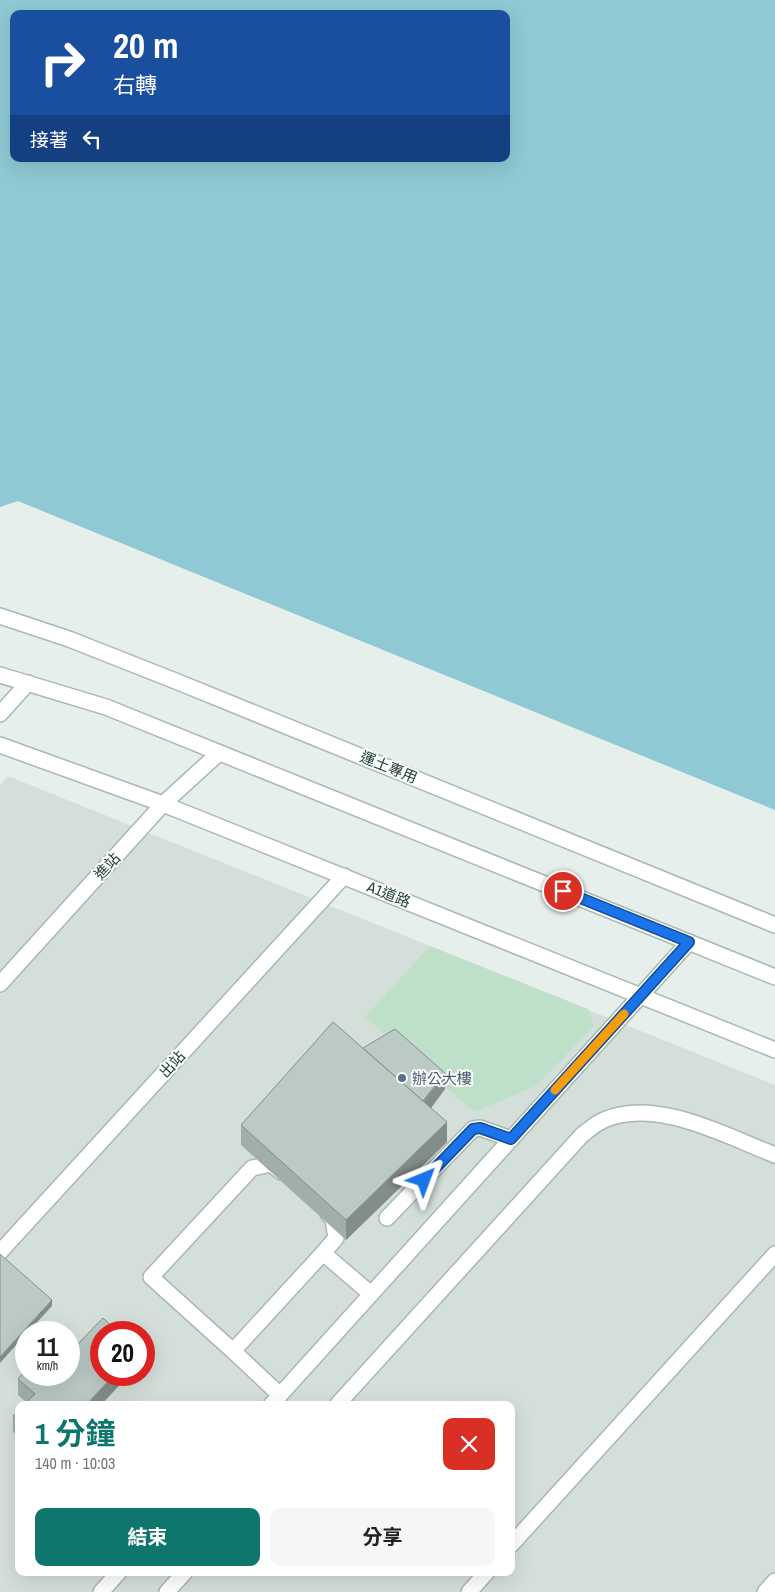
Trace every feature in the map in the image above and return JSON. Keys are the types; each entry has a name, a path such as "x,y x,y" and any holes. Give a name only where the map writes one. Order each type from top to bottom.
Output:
{"lane":[{"name":"運土專用","path":"0,616 69,639 187,685 775,924"},
{"path":"0,675 106,707 775,977"},
{"path":"0,714 28,683"},
{"name":"A1道路","path":"0,745 163,804 775,1050"},
{"name":"進站","path":"0,984 163,804 219,753"},
{"name":"出站","path":"0,1252 344,876"},
{"path":"292,1182 271,1164 252,1168 151,1277 232,1351 275,1400 689,942"},
{"path":"341,1401 582,1135 604,1120 627,1113 655,1113 686,1121 775,1155"},
{"path":"387,1218 473,1129 480,1128 511,1139"},
{"path":"232,1351 336,1238 333,1219 319,1207"},
{"path":"324,1253 371,1294"},
{"path":"515,1541 775,1254"},
{"path":"101,1592 115,1576"},
{"path":"167,1592 181,1576"},
{"path":"469,1592 483,1576"},
{"path":"765,1592 775,1580"}],"shaded area":[{"path":"8,776 775,1085 775,1592 0,1592 0,785"}],"green space":[{"path":"430,946 588,1009 594,1026 536,1086 474,1112 365,1017"}],"water":[{"path":"0,0 775,0 775,810 18,501 0,507"}],"building":[{"path":"333,1022 447,1122 346,1220 241,1125"},
{"path":"395,1029 445,1073 423,1101 363,1048"},
{"path":"0,1254 52,1300 33,1321 15,1321 15,1341 0,1357"},
{"path":"90,1331 90,1386 104,1386 90,1401 28,1401 35,1394 26,1386 80,1386 80,1342"}],"slow traffic":[{"path":"555,1090 624,1014"}],"place":[{"name":"辦公大樓","path":"402,1078"}],"route":[{"path":"424,1180 473,1129 480,1128 511,1139 689,942 563,891"}]}
